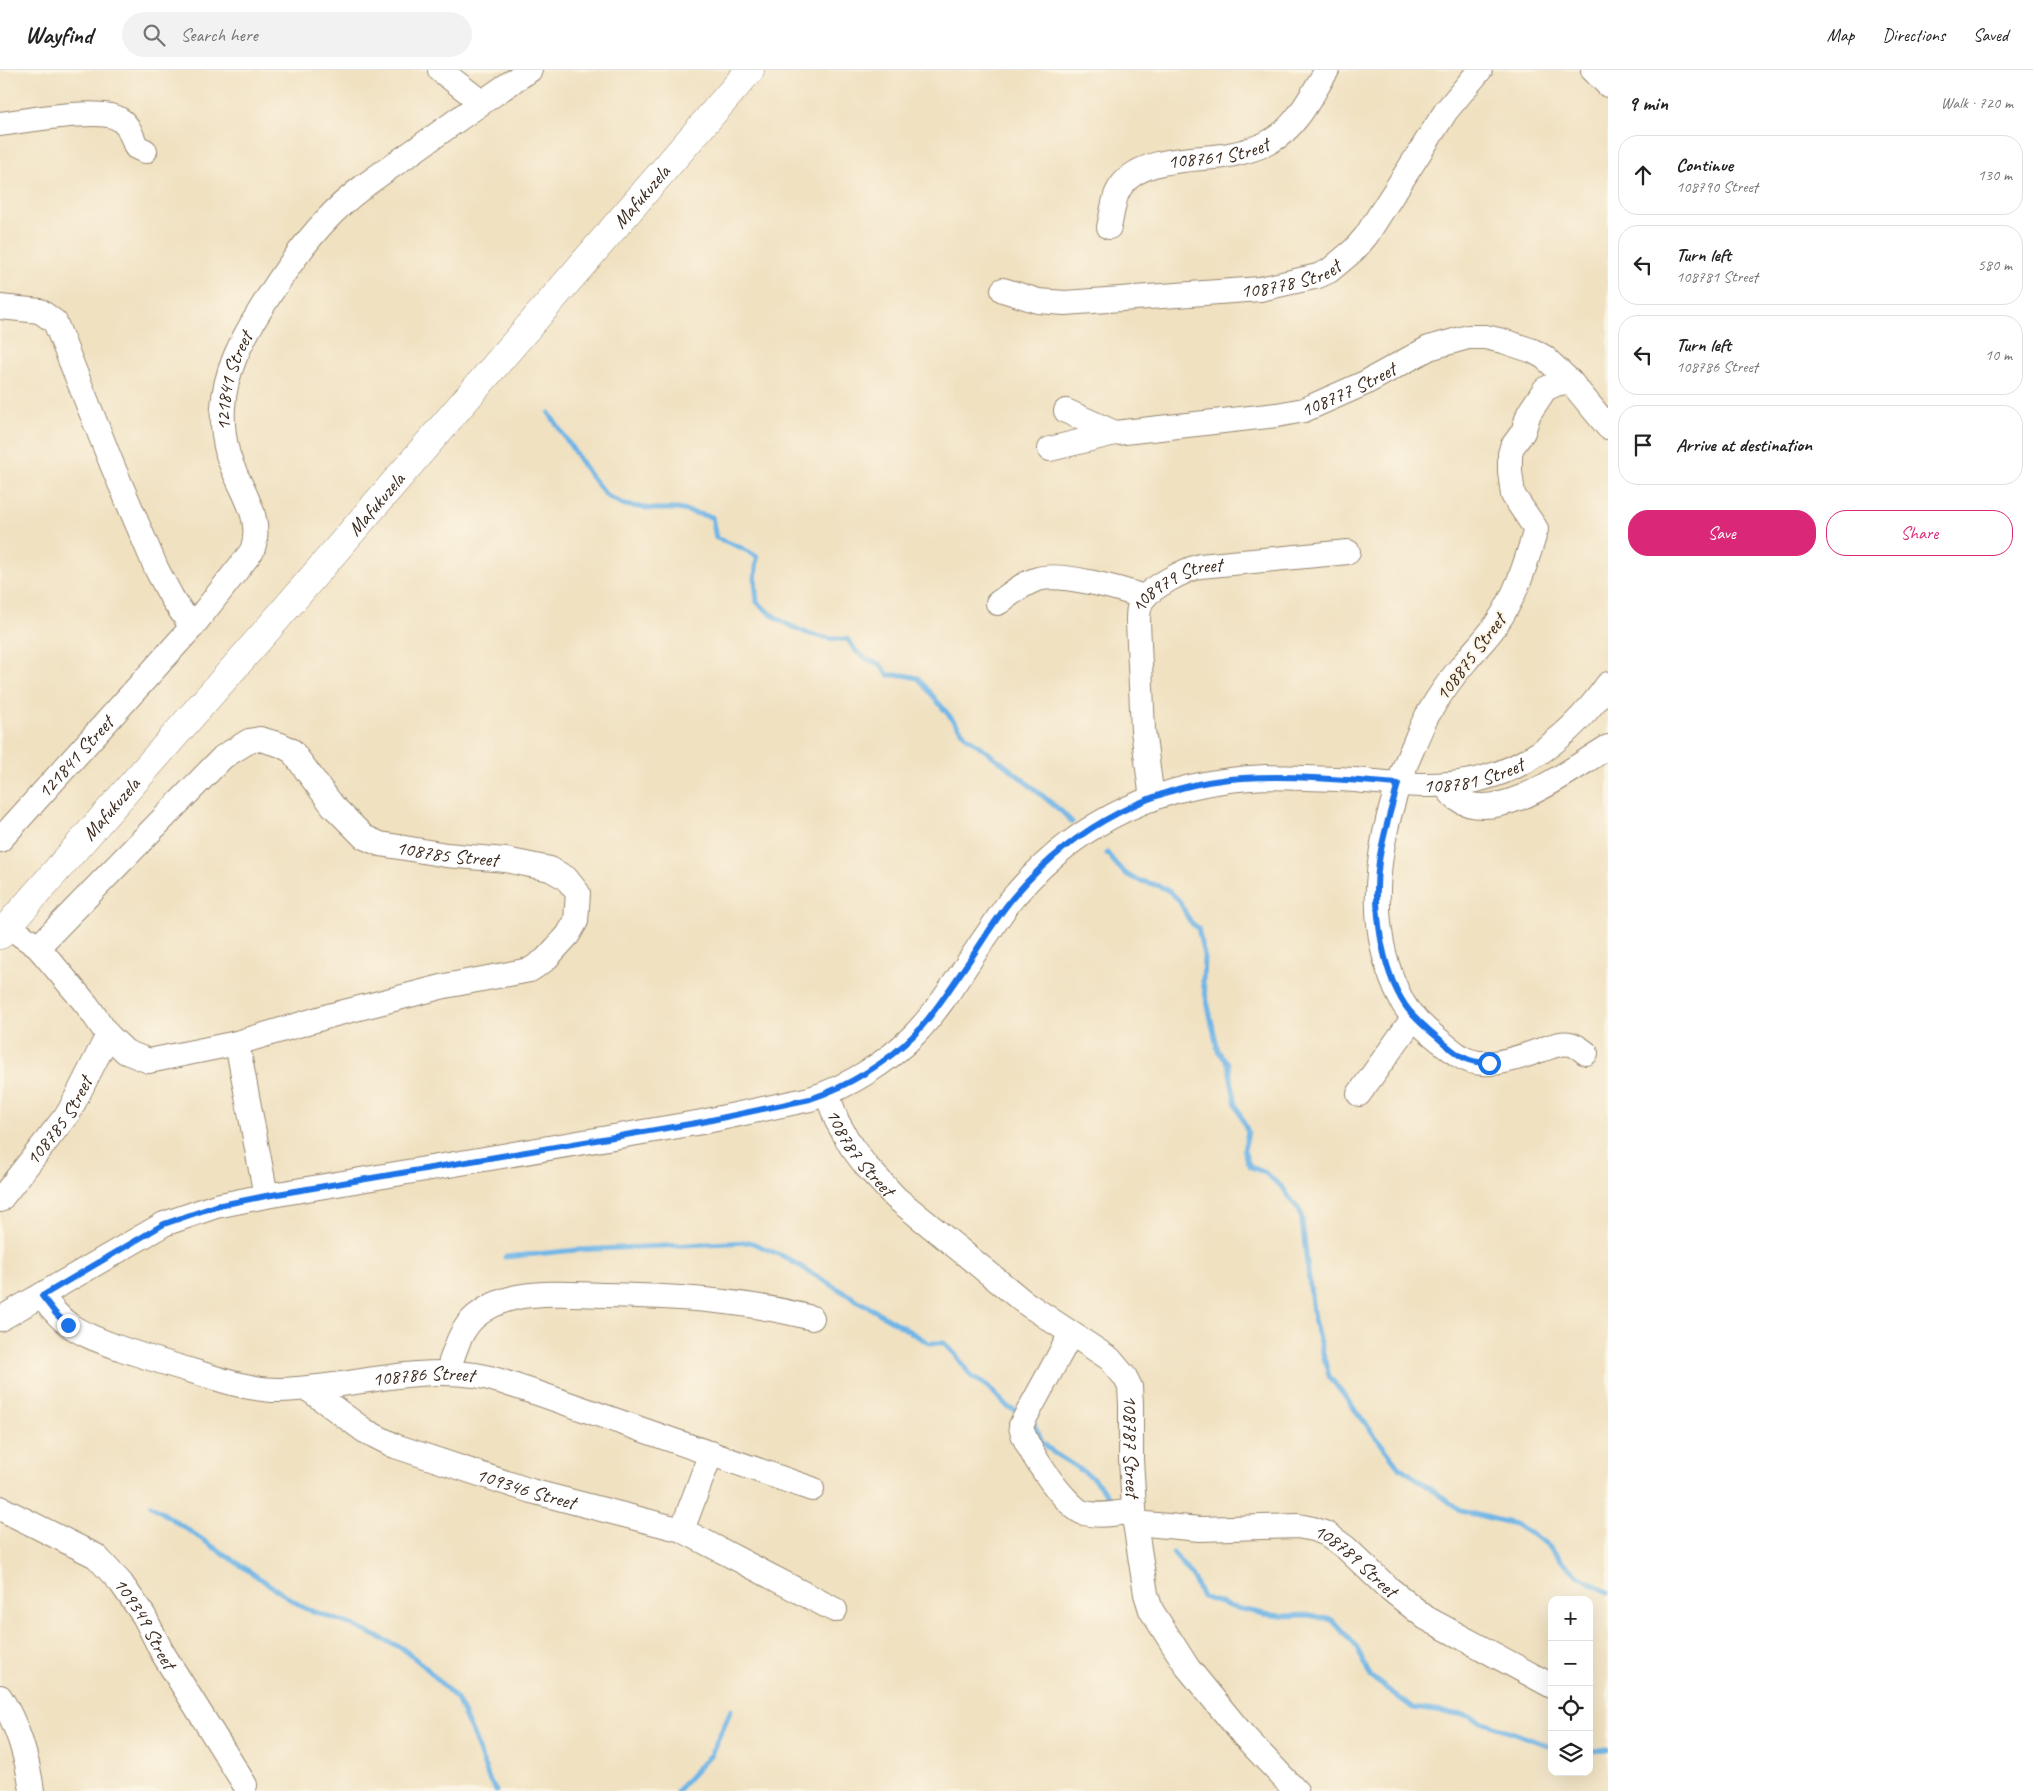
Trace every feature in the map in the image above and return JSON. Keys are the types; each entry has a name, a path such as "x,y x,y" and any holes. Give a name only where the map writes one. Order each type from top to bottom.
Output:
{"main road":[{"name":"Mafukuzela","path":"4,931 268,629 750,70"}],"street":[{"path":"440,70 481,102"},
{"name":"121841 Street","path":"4,827 192,628 252,551 256,542 257,524 228,455 224,433 223,408 225,388 233,362 246,333 284,273 329,216 370,182 481,102 530,70"},
{"name":"108761 Street","path":"1109,227 1117,193 1128,179 1146,168 1166,161 1225,156 1272,141 1292,124 1327,70"},
{"name":"108778 Street","path":"1003,290 1038,301 1089,302 1260,290 1318,276 1329,271 1354,250 1366,236 1441,118 1480,70"},
{"path":"1593,70 1608,85"},
{"path":"0,124 93,114 117,117 127,125 136,147 145,151"},
{"path":"0,307 40,310 55,322 113,467 157,570 172,598 192,628"},
{"name":"108777 Street","path":"1050,449 1115,433 1277,415 1304,410 1365,383 1429,348 1468,337 1494,339 1533,351 1558,368 1608,427"},
{"name":"108875 Street","path":"1570,381 1545,389 1529,414 1523,432 1512,446 1510,471 1513,495 1536,529 1522,576 1507,608 1495,627 1440,695 1417,736 1398,784 1387,824 1379,863 1378,901 1381,939 1388,967 1404,1004 1414,1018 1458,1055 1468,1061 1489,1063 1509,1060 1567,1043 1576,1045 1586,1053"},
{"path":"1066,411 1115,433"},
{"name":"108979 Street","path":"1152,799 1143,730 1138,622 1138,612 1144,598 1177,574 1194,568 1348,552"},
{"path":"998,604 1028,582 1042,578 1060,578 1108,586 1144,598"},
{"name":"108781 Street","path":"0,1319 164,1224 216,1206 702,1122 826,1094 882,1061 900,1048 933,1012 1016,894 1053,856 1098,823 1123,809 1175,790 1241,778 1354,780 1398,784 1470,782 1499,774 1528,760 1555,743 1592,707 1608,684"},
{"name":"108785 Street","path":"4,931 38,948 88,1005 108,1035 126,1052 149,1061 237,1043 332,1015 445,986 530,970 545,960 568,935 576,921 578,893 566,878 550,869 506,860 446,854 380,844 364,837 333,806 292,751 281,745 260,739 240,745 223,757 38,948"},
{"path":"1444,784 1455,798 1468,804 1491,807 1523,798 1608,746"},
{"path":"1359,1094 1414,1018"},
{"name":"108785 Street","path":"0,1200 69,1112 108,1035"},
{"path":"237,1043 266,1196"},
{"name":"108787 Street","path":"826,1094 850,1146 896,1198 1024,1302 1118,1367 1125,1376 1130,1387 1134,1517 1146,1594 1151,1610 1188,1668 1243,1735 1296,1791"},
{"path":"446,1373 464,1330 476,1316 494,1305 516,1298 575,1294 632,1295 758,1305 812,1318"},
{"name":"108786 Street","path":"42,1296 56,1314 80,1332 148,1358 249,1387 277,1390 308,1389 406,1375 446,1373 475,1375 499,1381 812,1489"},
{"name":"108789 Street","path":"1071,1334 1026,1415 1022,1433 1031,1451 1070,1505 1077,1510 1093,1514 1134,1517 1200,1529 1298,1526 1320,1532 1346,1548 1400,1599 1426,1618 1548,1684"},
{"name":"109346 Street","path":"308,1389 364,1431 395,1446 531,1491 682,1530 835,1610"},
{"path":"682,1530 711,1453"},
{"name":"109349 Street","path":"0,1508 96,1556 121,1583 144,1616 162,1652 245,1785"},
{"path":"0,1698 18,1737 32,1791"}],"waterway":[{"path":"549,413 589,474 607,496 625,505 652,509 678,509 712,517 716,538 743,548 757,557 755,580 757,602 766,610 798,630 823,637 847,639 857,652 868,660 880,664 888,675 904,675 918,678 967,737 1010,769 1072,822"},
{"path":"1107,853 1131,877 1164,888 1174,895 1182,905 1188,919 1198,928 1204,955 1203,983 1218,1051 1228,1063 1236,1105 1248,1132 1244,1150 1247,1161 1251,1167 1264,1172 1283,1188 1301,1213 1314,1320 1329,1376 1399,1467 1461,1511 1515,1524 1545,1543 1578,1576 1608,1592"},
{"path":"505,1257 577,1250 750,1242 783,1256 929,1343 944,1343 972,1377 987,1386 1009,1408 1021,1412"},
{"path":"1032,1419 1042,1442 1054,1453 1092,1477 1111,1499"},
{"path":"151,1505 304,1608 352,1625 402,1648 424,1666 457,1699 474,1737 489,1779 496,1791"},
{"path":"1173,1553 1192,1576 1202,1597 1232,1607 1264,1614 1282,1616 1309,1615 1332,1620 1356,1646 1371,1677 1413,1708 1465,1715 1548,1746"},
{"path":"677,1791 711,1754 731,1710"},
{"path":"1593,1752 1608,1750"}],"route":[{"path":"68,1325 56,1314 42,1296 164,1224 216,1206 702,1122 826,1094 860,1076 882,1061 900,1048 915,1033 933,1012 1016,894 1053,856 1077,837 1123,809 1175,790 1210,783 1241,778 1266,777 1354,780 1398,784 1379,863 1378,901 1381,939 1388,967 1404,1004 1414,1018 1458,1055 1468,1061 1489,1063"}]}
